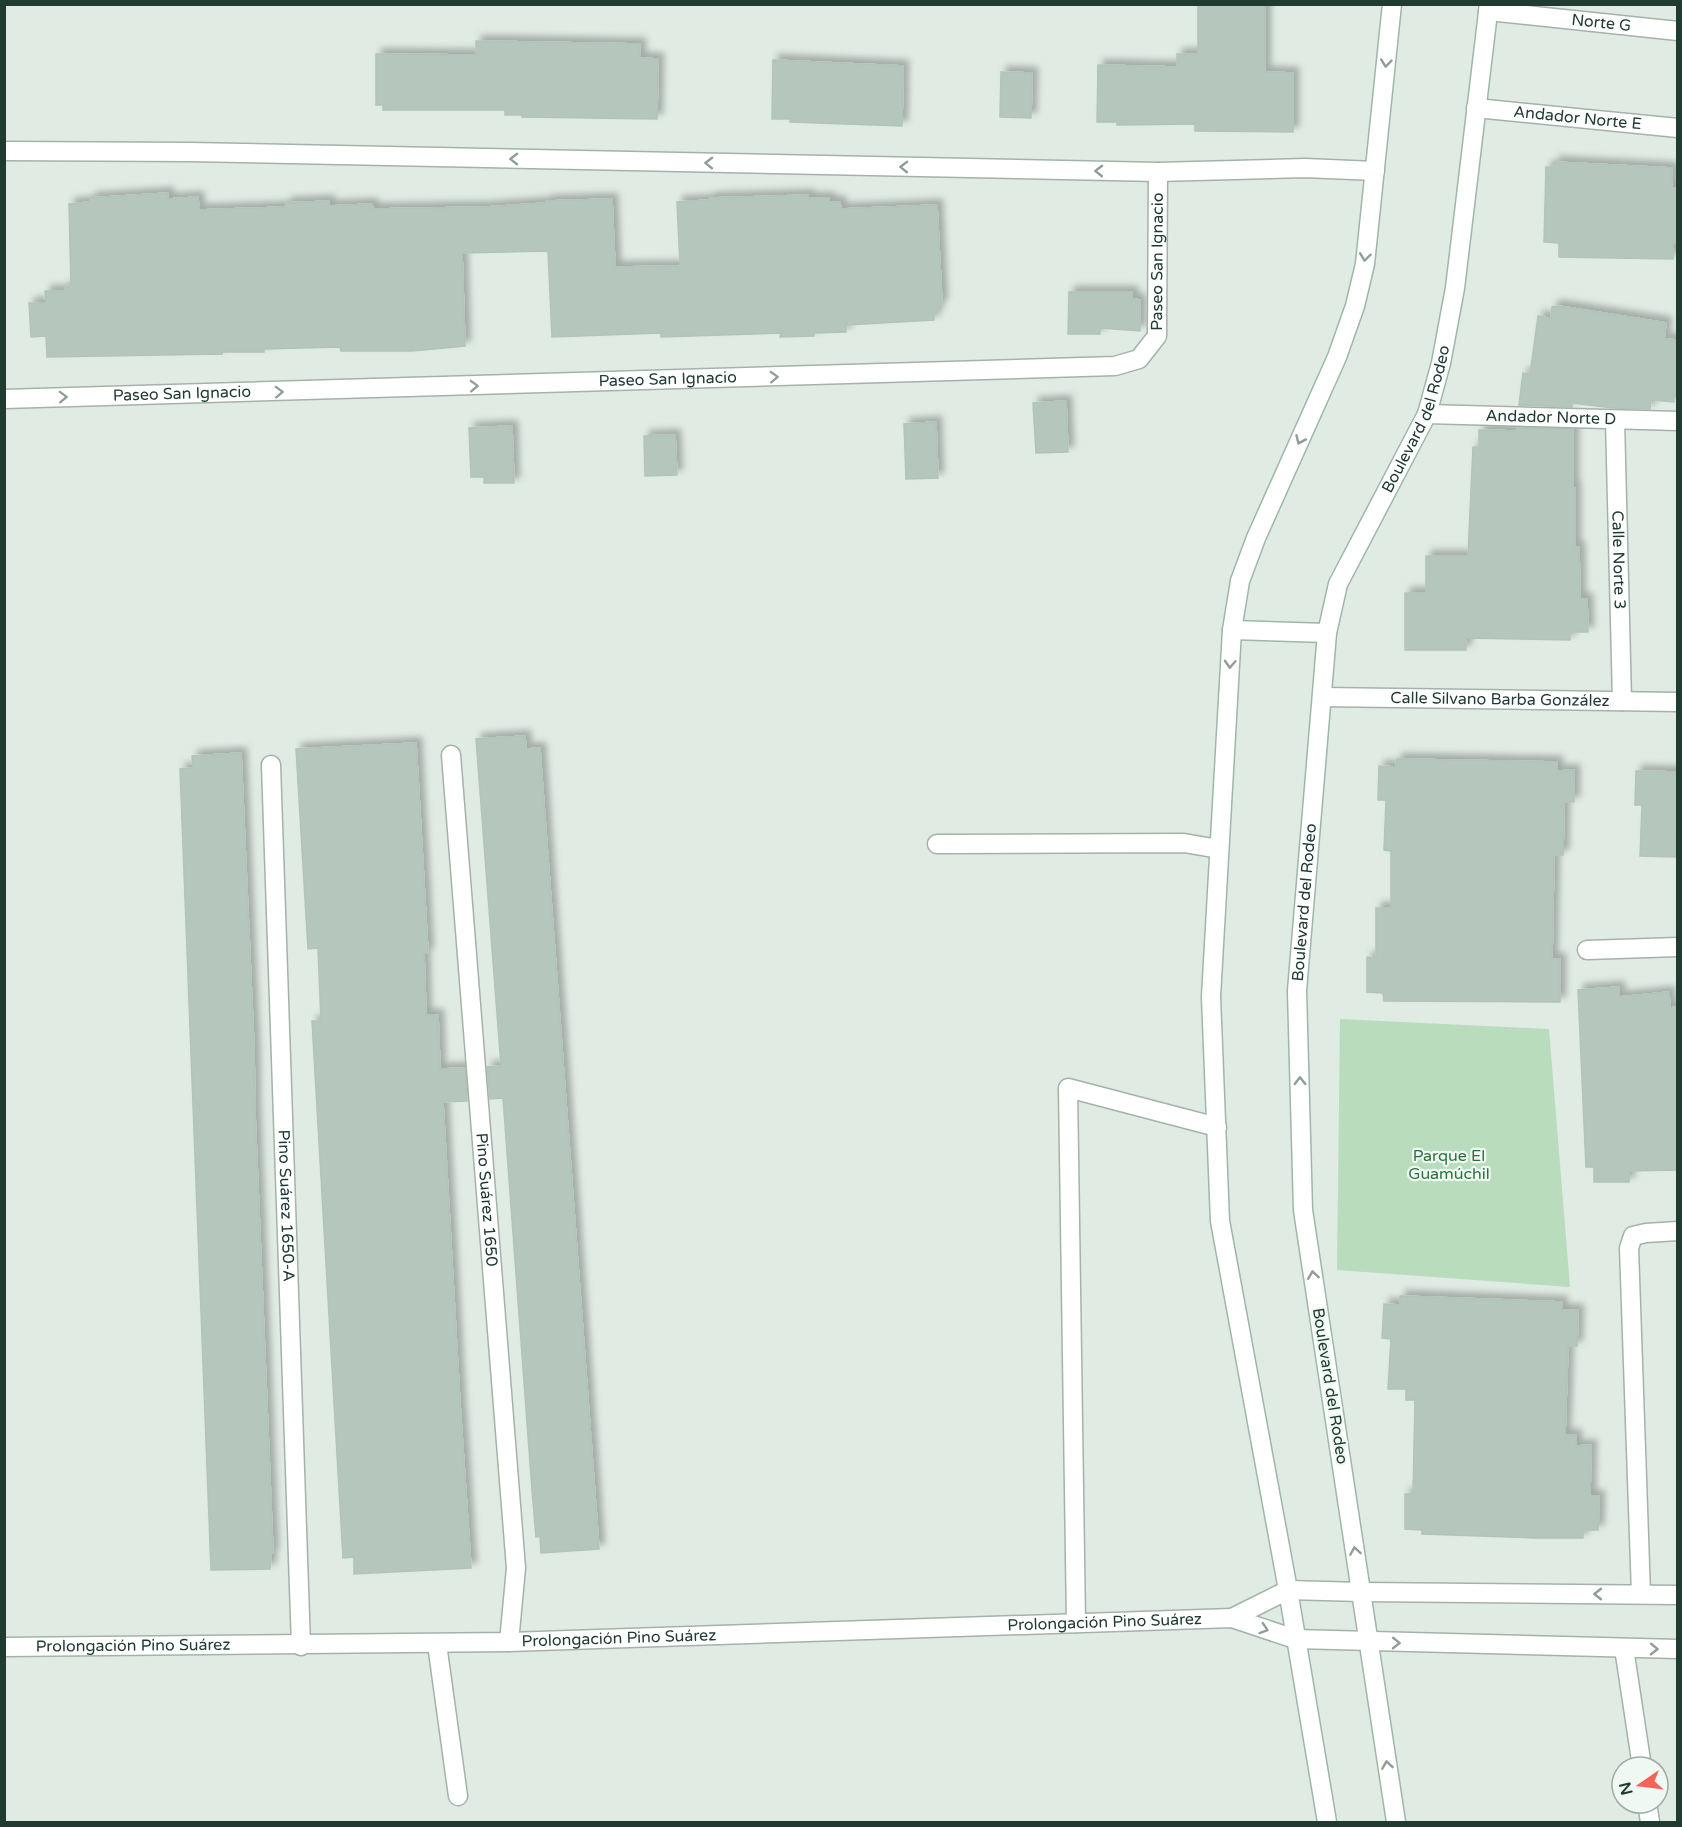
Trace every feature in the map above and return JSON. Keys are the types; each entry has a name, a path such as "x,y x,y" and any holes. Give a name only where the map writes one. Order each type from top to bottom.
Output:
{"street":[{"path":"1327,1822 1288,1590 1220,1221 1211,997 1232,630 1240,581 1256,538 1337,357 1355,306 1365,264 1392,4"},
{"name":"Norte G","path":"1488,8 1677,32"},
{"name":"Boulevard del Rodeo","path":"1396,1822 1303,1210 1297,991 1327,633 1338,584 1427,414 1441,363 1455,288 1488,8"},
{"name":"Andador Norte E","path":"1476,108 1677,128"},
{"name":"Paseo San Ignacio","path":"4,151 1158,172 1305,168 1375,171"},
{"name":"Paseo San Ignacio","path":"4,399 1115,366 1139,359 1157,336 1158,172"},
{"name":"Andador Norte D","path":"1427,414 1677,421"},
{"name":"Calle Norte 3","path":"1615,420 1622,701"},
{"path":"1232,630 1327,633"},
{"name":"Calle Silvano Barba González","path":"1322,697 1677,702"},
{"name":"Pino Suárez 1650","path":"451,755 516,1568 509,1642"},
{"name":"Pino Suárez 1650-A","path":"271,765 301,1646"},
{"path":"937,844 1184,843 1219,849"},
{"path":"1587,950 1677,947"},
{"path":"1076,1623 1068,1088 1216,1126"},
{"path":"1641,1594 1629,1248 1633,1236 1677,1231"},
{"name":"Prolongación Pino Suárez","path":"1232,1618 1288,1590 1677,1595"},
{"name":"Prolongación Pino Suárez","path":"4,1647 437,1644 1232,1618 1295,1639 1677,1649"},
{"path":"437,1644 458,1796"},
{"path":"1624,1648 1640,1755"}],"green space":[{"name":"Parque El Guamúchil","path":"1340,1019 1549,1029 1570,1287 1337,1270"}],"building":[{"path":"1198,4 1265,4 1265,72 1293,73 1293,132 1195,131 1195,124 1117,125 1117,122 1097,122 1098,65 1177,67 1177,54 1198,54"},
{"path":"476,41 640,44 640,58 658,59 657,119 522,117 523,115 505,115 505,110 383,110 383,105 376,105 376,54 476,55"},
{"path":"773,60 903,66 902,126 790,122 790,119 772,119"},
{"path":"1001,72 1032,73 1031,118 1000,117"},
{"path":"1554,162 1672,168 1672,188 1677,188 1677,243 1673,243 1673,259 1559,257 1559,243 1544,242 1546,167 1554,167"},
{"path":"168,193 168,199 198,197 199,210 286,207 286,203 329,201 329,206 372,204 373,209 486,207 546,203 546,201 612,199 615,267 680,266 677,202 710,200 710,198 808,195 808,198 829,198 829,202 840,202 841,209 937,205 942,304 938,305 938,312 934,312 934,320 846,325 846,332 814,333 814,336 780,337 781,333 661,337 661,333 552,337 548,251 462,253 465,346 412,351 341,351 340,347 264,349 264,352 222,352 222,354 47,357 46,336 31,337 29,303 46,303 45,291 65,291 65,287 71,286 69,204 90,202 90,198"},
{"path":"1069,292 1132,292 1132,299 1140,300 1140,331 1100,328 1100,334 1068,334"},
{"path":"1559,306 1666,323 1664,339 1677,340 1677,397 1674,396 1674,402 1651,400 1650,409 1613,408 1572,403 1572,407 1519,405 1523,373 1530,375 1538,316 1551,319 1552,307"},
{"path":"1066,401 1068,452 1036,453 1033,403"},
{"path":"936,422 938,478 906,479 904,424"},
{"path":"512,426 514,483 484,483 484,477 471,477 469,428"},
{"path":"1517,428 1573,429 1575,547 1579,547 1580,599 1587,599 1588,632 1570,632 1570,640 1466,638 1466,650 1405,650 1405,593 1426,593 1426,556 1468,556 1473,447 1479,447 1479,430 1516,431"},
{"path":"675,435 677,475 645,476 644,436"},
{"path":"525,736 526,749 540,748 599,1549 541,1553 540,1536 536,1537 532,1490 503,1098 490,1099 487,1067 501,1066 476,739"},
{"path":"416,743 428,953 424,953 426,1015 438,1015 440,1069 465,1068 467,1101 443,1102 471,1568 354,1574 354,1557 343,1558 312,1021 321,1021 318,948 308,949 296,749"},
{"path":"241,753 273,1553 271,1553 270,1569 211,1570 180,769 193,768 192,756"},
{"path":"1397,759 1557,762 1557,771 1574,770 1574,802 1564,802 1563,855 1554,855 1552,959 1560,959 1560,1002 1384,1001 1383,993 1367,992 1367,957 1376,958 1376,908 1391,908 1391,851 1384,850 1386,800 1378,800 1379,766 1396,767"},
{"path":"1636,771 1677,772 1676,857 1640,856 1642,805 1635,805"},
{"path":"1619,987 1619,997 1669,992 1670,1008 1677,1007 1677,1170 1629,1171 1629,1182 1594,1182 1594,1167 1586,1167 1578,990"},
{"path":"1400,1296 1562,1302 1561,1310 1578,1310 1577,1346 1568,1346 1565,1435 1576,1435 1576,1446 1591,1445 1590,1496 1599,1496 1598,1530 1583,1530 1583,1538 1536,1538 1422,1534 1422,1530 1405,1529 1405,1494 1413,1494 1415,1400 1406,1400 1406,1389 1388,1389 1391,1339 1382,1338 1384,1304 1400,1305"}]}
